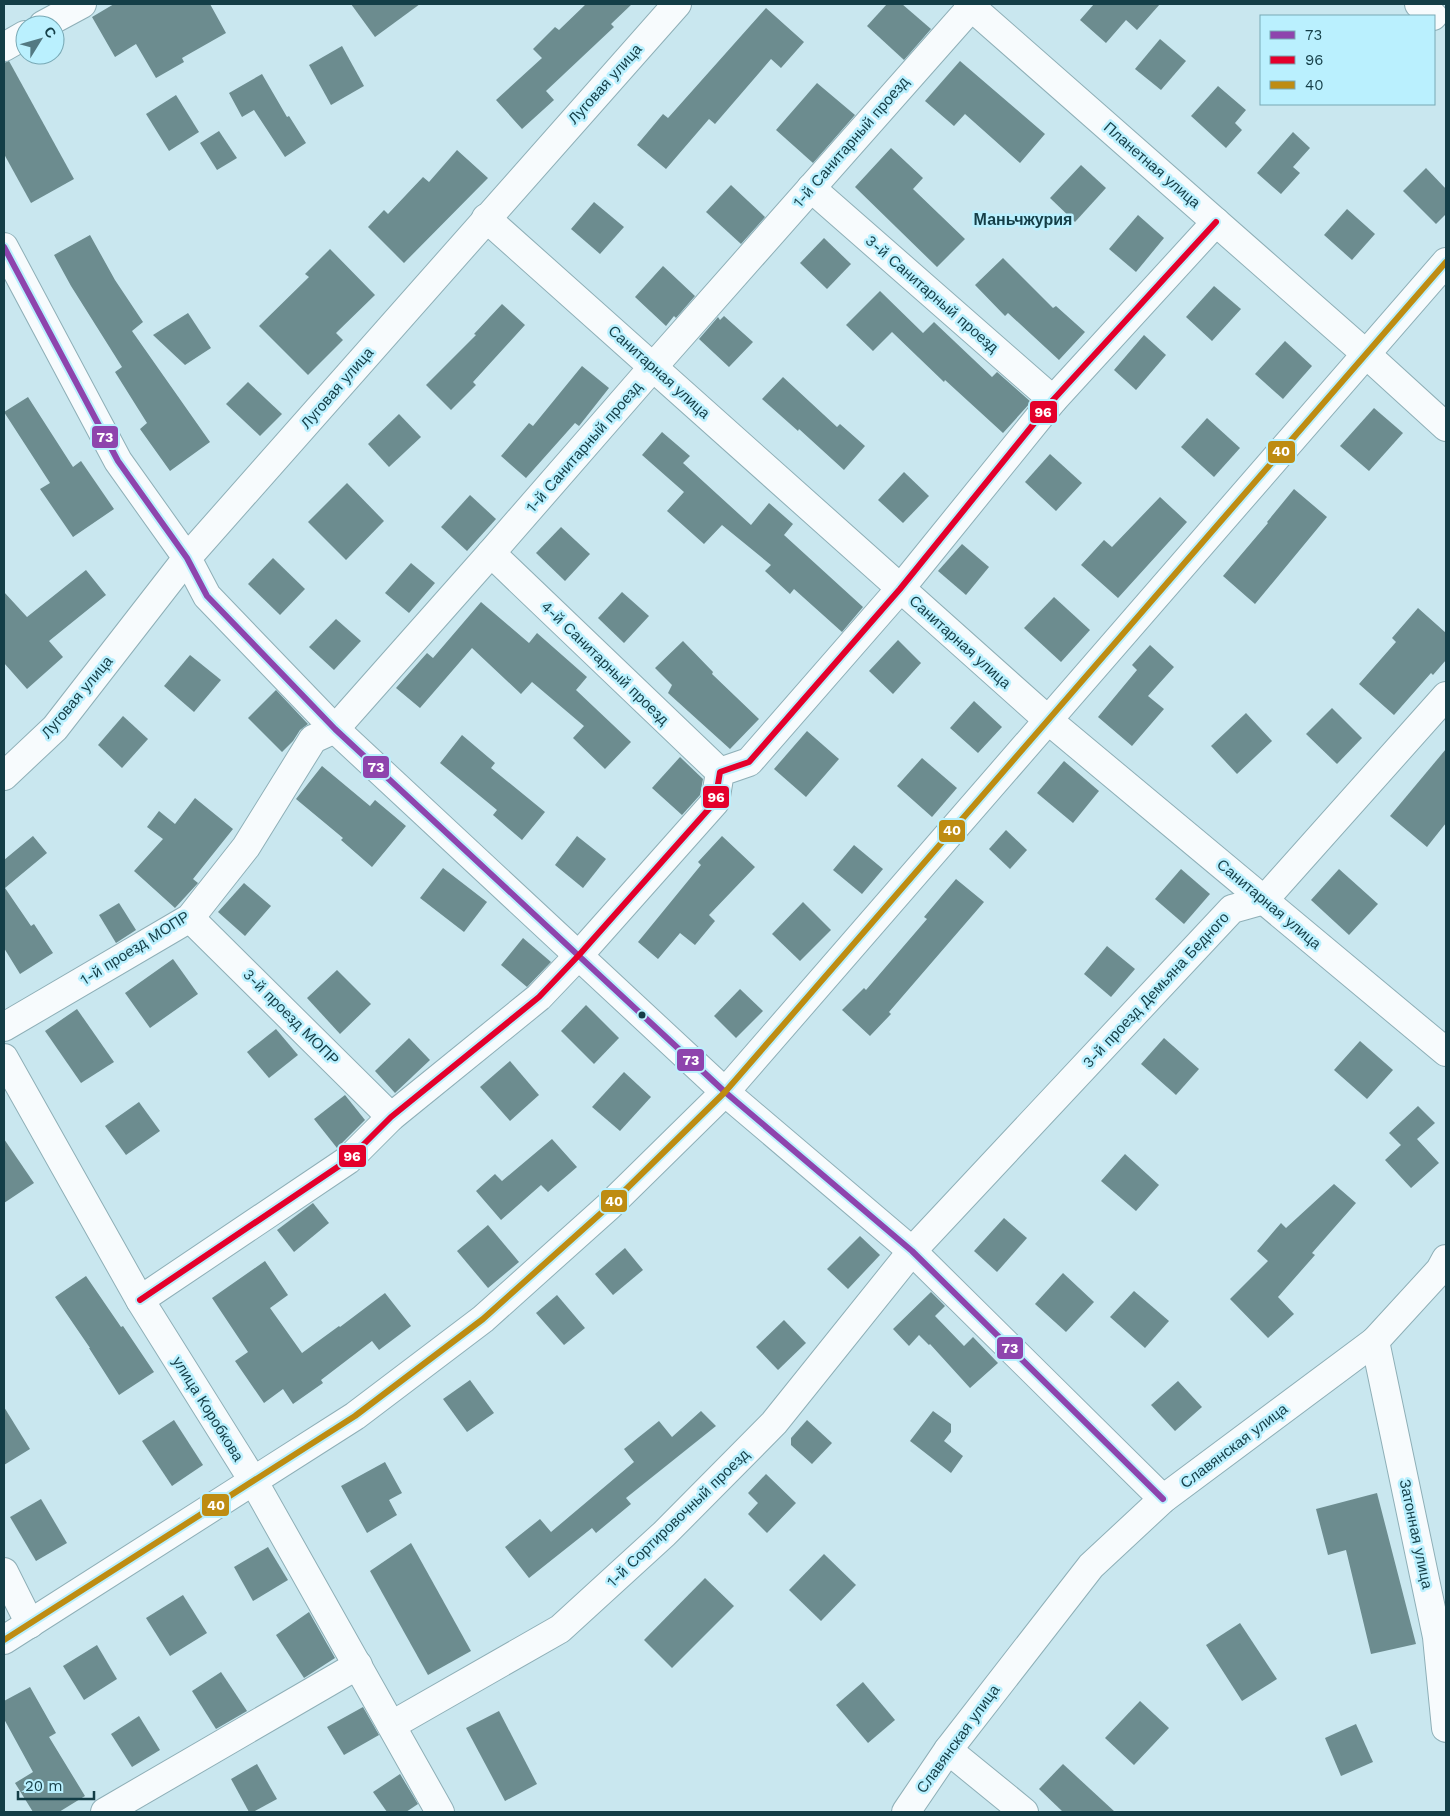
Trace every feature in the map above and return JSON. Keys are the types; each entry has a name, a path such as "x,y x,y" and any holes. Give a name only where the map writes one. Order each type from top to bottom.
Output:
{"street":[{"path":"62,15 82,4"},
{"name":"Луговая улица","path":"4,776 55,728 187,558 677,4"},
{"path":"1419,4 1431,15"},
{"name":"1-й Санитарный проезд","path":"335,728 491,553 971,5"},
{"name":"Планетная улица","path":"971,5 1446,427"},
{"path":"1435,19 1446,28"},
{"path":"4,47 15,41"},
{"name":"3-й Санитарный проезд","path":"811,188 1053,400"},
{"name":"Санитарная улица","path":"486,218 1048,720 1446,1052"},
{"path":"140,1300 348,1160 391,1117 539,997 579,955 714,802 720,772 749,762 900,589 1053,400 1216,222"},
{"path":"4,247 118,461 187,558 206,596 335,728 725,1092 912,1251 1163,1499"},
{"path":"4,1640 355,1416 483,1319 609,1206 725,1092 1446,262"},
{"name":"4-й Санитарный проезд","path":"491,553 720,772"},
{"path":"1264,900 1446,696"},
{"name":"1-й проезд МОПР","path":"4,1027 190,918 246,847 313,739 335,728"},
{"name":"3-й проезд Демьяна Бедного","path":"912,1251 1232,908 1264,900"},
{"name":"3-й проезд МОПР","path":"190,918 391,1117"},
{"name":"улица Коробкова","path":"4,1058 140,1300 254,1482 440,1812"},
{"name":"1-й Сортировочный проезд","path":"392,1725 560,1629 664,1534 774,1423 912,1251"},
{"name":"Славянская улица","path":"906,1812 948,1750 1091,1566 1163,1499 1375,1341 1440,1270 1446,1259"},
{"name":"Затонная улица","path":"1375,1341 1437,1637 1446,1728"},
{"path":"4,1572 30,1624"},
{"path":"105,1812 358,1665"},
{"path":"948,1750 1024,1812"}],"building":[{"path":"114,4 210,4 226,33 182,58 184,62 156,78 136,44 115,57 92,17"},
{"path":"351,4 420,4 375,37"},
{"path":"586,4 632,4 611,24 614,27 546,91 554,100 522,129 496,100 542,58 533,49 555,27 559,30"},
{"path":"887,4 902,4 931,29 904,60 867,26"},
{"path":"1094,4 1160,4 1137,30 1126,20 1106,43 1080,20"},
{"path":"766,8 804,42 781,68 771,59 715,124 709,119 666,169 637,145 663,114 668,118"},
{"path":"1160,39 1186,61 1161,90 1135,69"},
{"path":"342,46 364,86 331,105 309,65"},
{"path":"9,61 74,179 31,203 4,154 4,63"},
{"path":"960,61 1045,134 1020,163 965,114 954,126 925,101"},
{"path":"262,74 287,117 289,116 306,143 285,157 254,110 242,117 229,93"},
{"path":"817,83 855,115 813,163 776,130"},
{"path":"1218,86 1246,110 1235,123 1242,130 1226,148 1191,116"},
{"path":"176,95 199,132 169,151 146,114"},
{"path":"219,131 237,158 217,170 200,143"},
{"path":"1293,132 1310,148 1293,167 1300,173 1281,194 1257,173"},
{"path":"891,148 923,178 913,189 965,239 937,267 855,187"},
{"path":"457,150 488,178 404,263 368,227 384,210 388,214 423,177 429,182"},
{"path":"1081,165 1106,188 1075,222 1050,198"},
{"path":"1426,168 1446,189 1446,214 1436,224 1403,191"},
{"path":"731,185 765,217 741,244 706,212"},
{"path":"594,202 624,227 600,254 571,229"},
{"path":"1347,209 1375,234 1352,260 1324,235"},
{"path":"1138,215 1164,238 1136,272 1109,249"},
{"path":"90,235 115,280 143,322 132,331 210,442 170,471 140,429 147,423 115,372 122,367 71,286 54,255"},
{"path":"824,238 851,264 827,289 800,263"},
{"path":"330,249 375,295 336,333 343,340 308,375 259,326 309,277 305,274"},
{"path":"1003,258 1053,308 1056,306 1085,332 1059,360 1008,313 1005,316 975,285"},
{"path":"663,266 695,296 676,318 674,316 666,326 635,297"},
{"path":"1214,286 1241,309 1212,341 1186,317"},
{"path":"880,291 923,333 934,322 992,377 997,372 1031,402 1003,433 945,380 944,382 892,332 873,351 846,325"},
{"path":"502,304 525,325 473,382 476,385 451,410 426,385 476,335 474,334"},
{"path":"188,313 211,348 185,365 153,335"},
{"path":"724,316 753,342 729,367 699,339 718,317 720,320"},
{"path":"1144,335 1166,355 1136,390 1114,370"},
{"path":"1285,341 1312,366 1283,399 1255,374"},
{"path":"582,366 609,388 579,426 575,423 526,478 501,456 529,423 533,426"},
{"path":"783,377 837,427 840,424 865,446 844,470 799,429 798,431 762,399"},
{"path":"248,382 282,414 260,436 226,404"},
{"path":"28,397 73,467 81,461 114,509 73,537 40,489 50,483 4,412"},
{"path":"1374,408 1403,433 1369,471 1340,446"},
{"path":"399,414 421,437 389,467 368,444"},
{"path":"1207,418 1240,448 1214,477 1181,447"},
{"path":"662,432 690,456 683,463 751,525 769,503 793,524 784,535 863,607 842,632 794,589 790,594 765,571 771,565 722,525 704,544 667,511 684,492 642,455"},
{"path":"1050,454 1082,483 1056,511 1025,482"},
{"path":"904,472 929,496 903,523 878,500"},
{"path":"347,483 384,521 346,560 308,522"},
{"path":"1294,489 1327,517 1255,604 1223,576"},
{"path":"470,495 496,519 467,551 441,527"},
{"path":"1160,497 1187,522 1118,598 1081,565 1104,540 1112,547"},
{"path":"561,527 590,554 565,581 536,553"},
{"path":"962,544 989,567 966,595 938,571"},
{"path":"273,558 305,589 280,615 248,584"},
{"path":"411,563 435,583 409,613 385,593"},
{"path":"86,570 106,595 49,641 63,657 27,689 4,663 4,592 27,617"},
{"path":"622,592 649,616 624,643 598,618"},
{"path":"1054,597 1090,630 1061,662 1024,628"},
{"path":"481,602 529,643 537,633 587,677 576,690 631,742 605,769 573,738 584,726 532,682 521,694 472,648 420,708 396,688 427,653 433,658"},
{"path":"1418,608 1446,633 1446,660 1433,675 1431,673 1394,715 1359,684 1396,642 1392,638"},
{"path":"336,619 361,641 334,670 309,647"},
{"path":"898,640 921,663 893,694 869,671"},
{"path":"683,641 713,672 712,674 759,719 730,749 668,693 672,685 655,668"},
{"path":"1150,645 1174,667 1148,696 1164,709 1132,746 1098,717 1137,670 1132,665"},
{"path":"190,655 221,680 194,712 164,686"},
{"path":"276,690 308,724 300,730 293,741 282,752 248,718"},
{"path":"974,701 1002,727 978,753 950,728"},
{"path":"1332,708 1362,738 1337,764 1306,734"},
{"path":"1246,713 1272,741 1237,774 1211,746"},
{"path":"123,716 148,739 122,768 98,745"},
{"path":"807,731 839,759 806,797 774,769"},
{"path":"462,735 495,763 491,768 545,812 522,840 493,815 497,810 440,763"},
{"path":"1446,749 1446,823 1427,847 1390,816"},
{"path":"680,757 703,779 700,795 682,815 652,788"},
{"path":"922,758 957,788 932,817 897,786"},
{"path":"1064,761 1099,791 1073,823 1037,793"},
{"path":"322,766 370,806 375,800 406,826 372,867 341,840 343,838 296,799"},
{"path":"195,798 233,829 193,879 198,883 175,908 134,871 163,839 147,827 159,811 175,824"},
{"path":"1006,830 1027,850 1010,869 989,849"},
{"path":"33,836 47,853 5,888 31,926 34,924 53,953 20,974 4,948 4,860"},
{"path":"577,836 606,859 583,888 555,865"},
{"path":"722,836 755,867 709,915 715,921 695,945 680,933 658,959 638,942 701,865 698,862"},
{"path":"854,845 883,869 862,894 833,870"},
{"path":"443,868 487,902 464,932 420,898"},
{"path":"1181,869 1210,894 1184,924 1155,899"},
{"path":"1339,869 1378,904 1349,935 1311,900"},
{"path":"956,879 984,902 889,1012 891,1014 870,1036 842,1010 864,988 866,990 927,919 924,917"},
{"path":"244,883 271,906 245,936 218,912"},
{"path":"803,902 831,930 800,961 772,934"},
{"path":"119,903 136,930 116,943 99,915"},
{"path":"523,938 551,962 527,987 501,965"},
{"path":"1107,946 1135,969 1111,997 1084,974"},
{"path":"173,959 198,994 150,1028 125,993"},
{"path":"337,970 371,1004 340,1034 307,998"},
{"path":"740,989 763,1011 736,1038 714,1016"},
{"path":"586,1005 619,1038 594,1064 561,1031"},
{"path":"77,1009 114,1062 81,1083 45,1031"},
{"path":"276,1029 298,1055 269,1078 247,1052"},
{"path":"409,1038 430,1060 395,1093 375,1071"},
{"path":"1164,1038 1199,1069 1176,1095 1141,1064"},
{"path":"1360,1041 1393,1070 1367,1099 1334,1070"},
{"path":"510,1061 539,1095 510,1121 480,1087"},
{"path":"624,1072 651,1097 620,1131 592,1107"},
{"path":"345,1095 365,1120 337,1148 314,1119"},
{"path":"139,1102 160,1131 126,1155 105,1126"},
{"path":"1418,1106 1435,1123 1417,1139 1439,1163 1411,1188 1385,1160 1401,1145 1389,1133"},
{"path":"4,1139 34,1183 4,1203"},
{"path":"552,1139 577,1167 548,1192 541,1185 501,1220 476,1191 495,1174 502,1181"},
{"path":"1125,1154 1159,1185 1136,1211 1101,1181"},
{"path":"1334,1184 1356,1203 1312,1253 1315,1255 1278,1297 1294,1314 1268,1338 1230,1299 1268,1261 1257,1251 1281,1223 1286,1228"},
{"path":"313,1203 329,1223 294,1252 277,1230"},
{"path":"1004,1218 1027,1238 997,1272 974,1251"},
{"path":"488,1225 519,1262 488,1288 457,1251"},
{"path":"860,1236 880,1255 848,1289 827,1269"},
{"path":"625,1248 643,1270 613,1295 595,1274"},
{"path":"265,1261 288,1295 270,1308 302,1353 385,1293 411,1326 379,1350 372,1341 321,1380 323,1383 293,1404 283,1389 264,1403 235,1361 248,1352 212,1298"},
{"path":"1063,1273 1094,1302 1066,1332 1035,1304"},
{"path":"86,1276 154,1372 119,1395 55,1297"},
{"path":"1134,1291 1169,1321 1145,1348 1110,1317"},
{"path":"931,1292 945,1306 935,1316 964,1346 973,1337 998,1363 970,1388 930,1344 919,1335 909,1346 893,1329"},
{"path":"557,1295 585,1328 564,1345 536,1313"},
{"path":"784,1320 806,1343 778,1370 756,1347"},
{"path":"470,1380 494,1413 467,1432 443,1399"},
{"path":"1178,1381 1202,1407 1175,1431 1151,1405"},
{"path":"4,1407 30,1449 4,1465"},
{"path":"701,1411 716,1426 626,1498 631,1504 596,1533 592,1528 529,1578 505,1547 540,1519 551,1532 634,1462 624,1449 659,1421 672,1437"},
{"path":"933,1411 951,1424 951,1432 944,1441 963,1456 951,1473 910,1441"},
{"path":"174,1420 203,1465 172,1486 142,1441"},
{"path":"807,1420 832,1443 812,1464 791,1445 791,1438"},
{"path":"385,1462 402,1493 389,1500 397,1515 367,1533 341,1486"},
{"path":"766,1474 796,1503 767,1533 748,1514 758,1503 748,1493"},
{"path":"1377,1493 1416,1644 1371,1654 1346,1550 1328,1555 1316,1509"},
{"path":"41,1499 67,1543 36,1561 10,1517"},
{"path":"411,1543 471,1651 428,1675 370,1571"},
{"path":"268,1547 288,1580 253,1601 234,1567"},
{"path":"824,1554 856,1585 821,1621 789,1590"},
{"path":"705,1578 734,1606 672,1668 644,1640"},
{"path":"183,1595 207,1633 170,1656 146,1618"},
{"path":"309,1612 335,1658 304,1678 276,1635"},
{"path":"1240,1623 1277,1679 1242,1701 1206,1645"},
{"path":"97,1645 117,1679 84,1700 63,1666"},
{"path":"221,1672 247,1711 216,1729 192,1691"},
{"path":"863,1682 895,1720 868,1743 836,1705"},
{"path":"30,1687 56,1733 49,1737 85,1796 59,1812 33,1812 15,1783 33,1772 4,1719 4,1701"},
{"path":"1140,1701 1169,1728 1134,1765 1105,1738"},
{"path":"363,1707 379,1735 344,1755 327,1727"},
{"path":"499,1711 537,1784 505,1801 466,1728"},
{"path":"139,1716 160,1750 132,1767 111,1734"},
{"path":"1356,1724 1373,1762 1341,1776 1325,1738"},
{"path":"257,1764 277,1799 253,1812 249,1812 231,1779"},
{"path":"1063,1764 1115,1812 1063,1812 1039,1789"},
{"path":"400,1774 418,1804 406,1812 387,1812 373,1792"}],"transit line":[{"name":"96","path":"140,1300 348,1160 391,1117 539,997 579,955 715,802 720,772 749,762 900,589 1053,400 1216,222"},
{"name":"73","path":"4,247 118,461 187,558 207,596 335,729 725,1092 912,1251 1163,1499"},
{"name":"40","path":"4,1640 355,1416 483,1319 609,1206 725,1092 1446,262"}],"district":[{"name":"Маньчжурия","path":"1023,219"}]}
